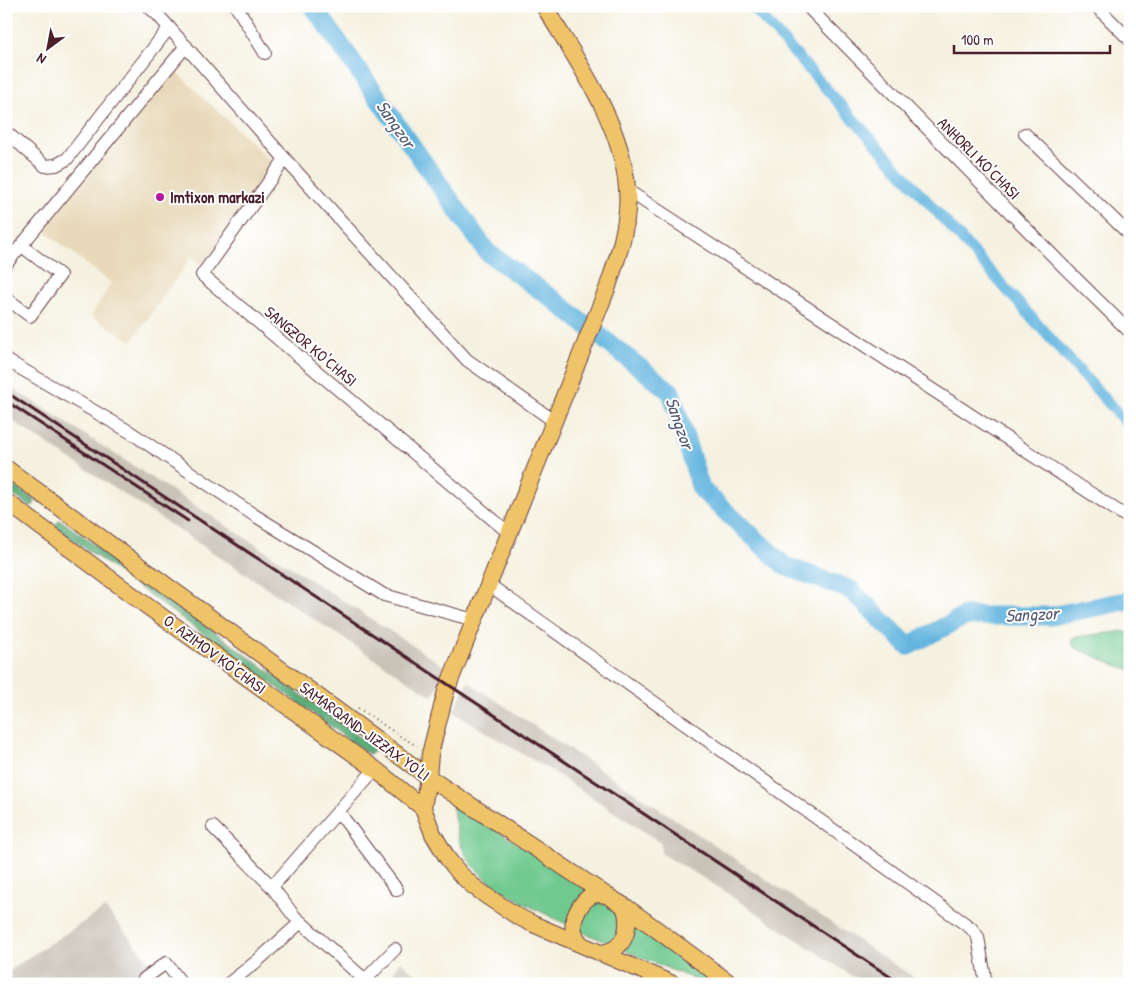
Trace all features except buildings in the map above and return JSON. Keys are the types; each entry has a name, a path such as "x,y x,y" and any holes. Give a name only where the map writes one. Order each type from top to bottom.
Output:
{"main road":[{"path":"544,6 584,72 616,140 623,163 627,190 622,242 607,289 446,691 430,754 423,808 432,834 460,874 502,907 533,924 600,952 649,979 673,984"},
{"name":"SAMARQAND-JIZZAX YO'LI","path":"6,468 428,776 624,906 731,984"},
{"name":"O. AZIMOV KO'CHASI","path":"6,501 147,606 375,769 423,808"},
{"path":"50,533 47,523 48,516 54,512 66,512"},
{"path":"582,945 576,939 574,932 573,924 575,917 585,901 592,896 598,894 606,895"},
{"path":"600,952 610,952 623,939 628,926 624,906"}],"street":[{"path":"148,6 467,360 554,422"},
{"path":"236,6 265,53"},
{"name":"ANHORLI KO'CHASI","path":"807,6 1130,332"},
{"path":"1096,6 1130,40"},
{"path":"6,132 44,166 56,166 67,159 169,28"},
{"path":"6,264 186,46"},
{"path":"1025,134 1130,235"},
{"name":"SANGZOR KO'CHASI","path":"284,159 202,275 509,533"},
{"path":"627,190 1130,519"},
{"path":"6,298 30,316 60,275 27,250"},
{"path":"6,360 130,432 254,514 384,595 474,620"},
{"path":"488,584 971,928 978,937 986,984"},
{"path":"272,887 375,769"},
{"path":"338,811 397,890"},
{"path":"212,828 272,887 294,916 365,980 395,949"},
{"path":"228,984 301,922"},
{"path":"144,979 166,963 182,984"}],"shaded area":[{"name":"Imtixon markazi","path":"173,69 274,164 204,266 191,257 132,341 91,316 111,283 42,229"},
{"path":"6,384 446,667 433,697 6,417"},
{"path":"468,682 924,984 864,984 710,882 661,853 661,843 561,777 453,712"},
{"path":"105,908 168,984 6,984 6,974 8,972"},
{"path":"400,961 427,984 387,984"}],"green space":[{"path":"6,480 34,500 33,505 29,506 6,490"},
{"path":"59,520 372,746 373,752 367,753 57,528 55,525"},
{"path":"1125,631 1130,633 1130,671 1080,650 1073,646 1071,641 1074,637"},
{"path":"452,800 588,891 570,926 511,896 483,876 472,865 459,840"},
{"path":"597,899 622,915 622,926 611,944 580,931 586,914"},
{"path":"635,925 720,984 706,984 623,950"}],"waterway":[{"name":"Sangzor","path":"313,6 487,252 554,300 671,392 701,489 785,566 851,590 908,646 965,616 1051,616 1130,600"},
{"path":"752,6 1130,427"}],"railway":[{"path":"6,392 901,984"},
{"path":"6,401 188,521"}],"place":[{"name":"Imtixon markazi","path":"160,197"}]}
